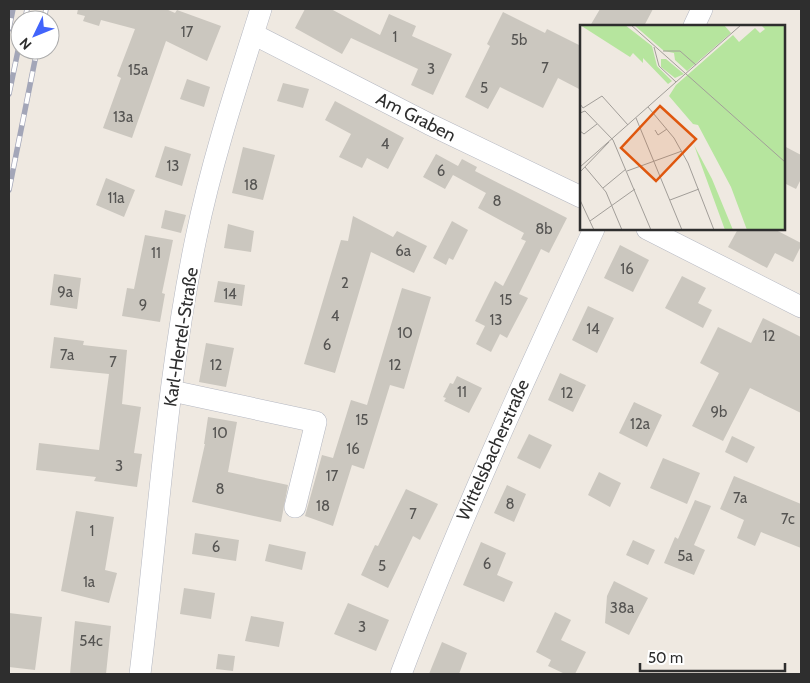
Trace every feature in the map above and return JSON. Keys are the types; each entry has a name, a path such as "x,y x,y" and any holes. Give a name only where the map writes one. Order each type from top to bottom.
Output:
{"street":[{"name":"Karl-Hertel-Straße","path":"140,674 172,390 196,239 223,127 261,9"},
{"path":"694,25 702,9"},
{"name":"Am Graben","path":"253,34 429,124 580,196"},
{"name":"Wittelsbacherstraße","path":"401,674 433,588 513,403 594,230"},
{"path":"649,230 801,307"},
{"path":"172,390 316,422 295,507"}],"building":[{"path":"78,9 166,9 175,13 177,10 221,26 207,61 166,41 132,138 103,128 121,78 117,76 135,29 101,20 99,26 83,21 85,16 77,14"},
{"path":"305,9 331,9 380,35 389,14 416,26 412,36 452,54 433,95 411,85 418,69 351,38 342,54 295,28"},
{"path":"600,9 653,9 645,25 591,25"},
{"path":"503,12 545,33 547,29 580,46 580,89 558,78 543,108 500,87 488,109 465,97 490,46 487,44"},
{"path":"187,79 210,87 204,107 180,99"},
{"path":"283,83 309,89 303,108 277,101"},
{"path":"335,101 404,138 388,169 367,158 362,168 339,157 351,134 325,120"},
{"path":"165,146 191,154 182,186 155,177"},
{"path":"243,147 275,155 263,200 232,193"},
{"path":"785,147 801,155 801,179 796,189 785,184"},
{"path":"436,154 458,166 462,159 477,167 475,171 567,218 549,253 541,249 519,294 528,298 507,338 500,334 491,352 476,344 485,326 475,321 495,281 503,286 526,241 521,239 524,233 478,208 486,193 453,175 445,189 423,177"},
{"path":"106,178 135,190 124,217 96,205"},
{"path":"165,210 186,215 181,233 161,228"},
{"path":"353,216 393,237 397,231 427,246 414,273 371,252 335,373 304,364 341,240 348,241"},
{"path":"452,221 468,230 453,260 449,258 446,265 433,258"},
{"path":"228,224 254,231 251,252 224,248"},
{"path":"737,230 776,230 801,243 793,262 775,253 767,268 728,247"},
{"path":"145,235 173,240 162,293 165,294 160,322 122,316 127,288 134,289"},
{"path":"620,245 649,260 633,292 604,278"},
{"path":"54,274 81,278 77,309 50,305"},
{"path":"682,276 706,288 698,303 712,310 703,328 665,308"},
{"path":"218,281 245,285 242,306 214,302"},
{"path":"402,288 431,297 404,389 390,385 364,469 352,465 333,526 305,516 322,455 333,458 351,400 367,405"},
{"path":"588,306 614,318 597,353 572,340"},
{"path":"763,318 801,337 801,413 750,388 723,441 692,426 719,373 700,363 718,327 751,343"},
{"path":"54,337 84,341 83,345 127,350 122,404 141,407 134,453 142,454 137,487 94,481 96,477 36,470 39,443 99,450 109,374 50,368"},
{"path":"206,343 234,348 226,387 199,382"},
{"path":"560,373 586,385 573,412 548,400"},
{"path":"457,376 482,388 469,413 444,401 446,398 443,397 450,383 453,384"},
{"path":"634,402 662,415 647,447 619,433"},
{"path":"208,417 237,422 228,472 288,485 281,522 192,502 205,444"},
{"path":"529,434 552,445 540,469 517,458"},
{"path":"732,436 755,447 747,463 725,452"},
{"path":"663,458 700,473 687,504 650,488"},
{"path":"599,472 621,483 610,507 588,495"},
{"path":"734,476 801,504 801,548 761,532 755,546 737,538 744,520 720,509"},
{"path":"507,485 526,494 514,522 494,513"},
{"path":"406,489 438,504 420,540 413,536 388,588 361,575 375,545 378,546"},
{"path":"695,500 711,506 694,545 705,550 694,575 664,563 675,537 678,539"},
{"path":"76,511 114,517 105,570 117,573 109,603 61,591"},
{"path":"195,533 239,540 236,561 192,554"},
{"path":"633,540 655,550 648,565 626,555"},
{"path":"481,542 506,553 497,575 513,582 504,602 463,585"},
{"path":"269,544 306,552 302,570 265,561"},
{"path":"614,581 648,598 629,635 605,623 607,596"},
{"path":"184,588 215,593 211,619 180,614"},
{"path":"348,603 389,620 376,651 334,634"},
{"path":"555,612 571,620 561,640 586,652 575,674 565,674 548,666 551,660 536,652"},
{"path":"9,613 42,617 35,670 9,667"},
{"path":"251,616 284,622 279,647 245,641"},
{"path":"75,621 111,626 106,674 70,674"},
{"path":"442,642 467,653 459,674 429,674"},
{"path":"218,654 235,656 233,671 216,669"}],"railway":[{"path":"9,29 13,9"},
{"path":"9,94 16,60"},
{"path":"9,190 35,60"}]}
